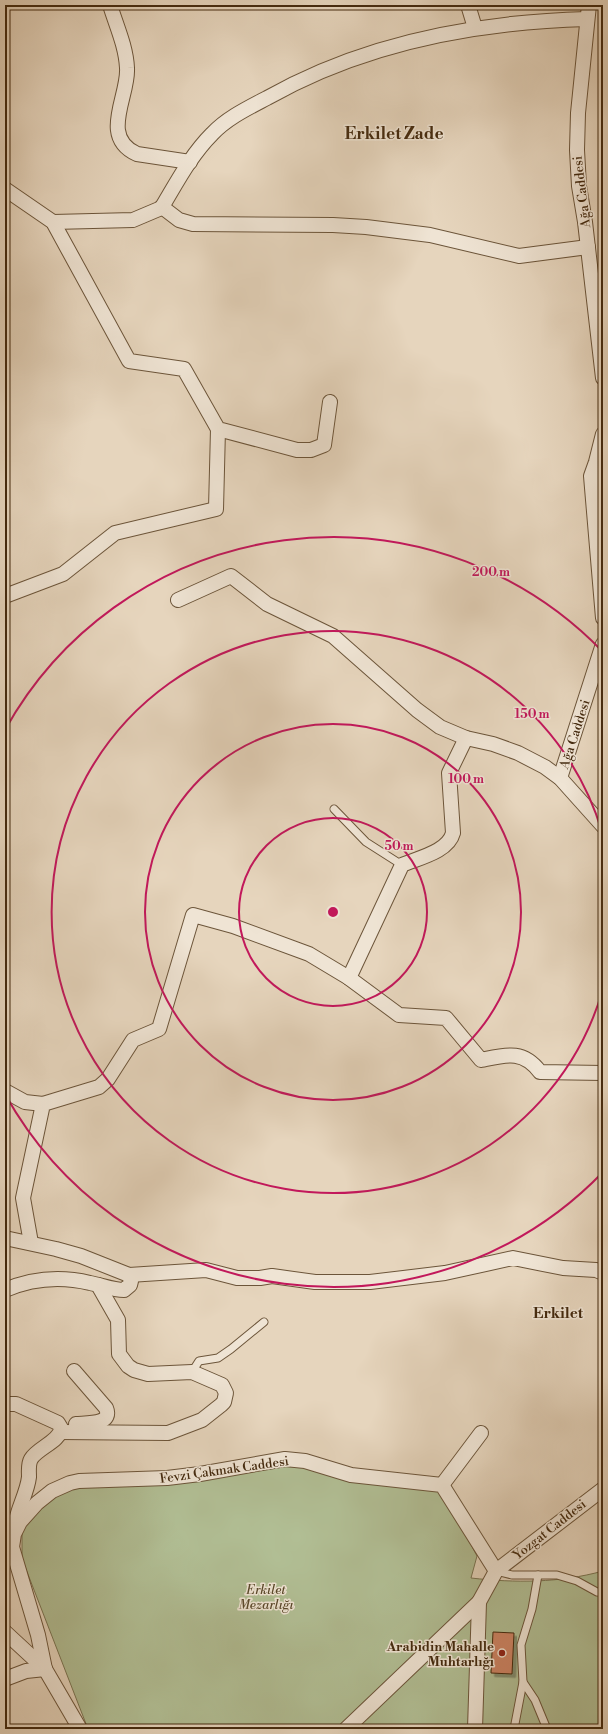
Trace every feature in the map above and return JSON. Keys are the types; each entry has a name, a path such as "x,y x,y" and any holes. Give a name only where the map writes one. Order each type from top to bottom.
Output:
{"street":[{"path":"110,5 127,62 126,81 120,103 118,120 119,135 122,142 126,147 137,154 190,162"},
{"path":"468,5 475,28"},
{"name":"Ağa Caddesi","path":"590,5 587,19 576,150 579,186 588,248 598,285 603,378"},
{"path":"53,222 133,220 142,217 162,206 202,145 223,124 268,97 303,79 350,60 418,40 475,28 518,22 587,19"},
{"path":"5,189 53,222 129,361 184,369 218,429 216,509 115,533 62,574 5,596"},
{"path":"162,206 179,220 193,224 333,225 366,227 430,235 520,256 588,248"},
{"path":"218,429 290,449 311,450 324,445 330,402"},
{"path":"603,434 591,476 603,618"},
{"path":"178,600 231,576 267,604 333,636 428,719 440,727 466,738 493,744 518,753 546,767 560,778 603,826"},
{"name":"Ağa Caddesi","path":"560,778 603,644"},
{"path":"349,978 402,865 445,846 452,838 453,833 449,773 466,738"},
{"path":"5,1091 25,1102 43,1104 99,1087 108,1079 133,1040 160,1029 193,915 233,926 309,954 349,978 399,1015 446,1018 481,1060 512,1055 525,1058 540,1072 603,1073"},
{"path":"31,1243 23,1198 43,1104"},
{"path":"5,1238 31,1243 80,1256 128,1275 206,1270 237,1278 260,1278 272,1276 315,1282 370,1282 446,1273 513,1258 563,1268 596,1270 603,1273"},
{"path":"5,1290 27,1282 56,1278 71,1279 124,1290 130,1285 131,1281 128,1275"},
{"path":"5,1404 16,1404 60,1429 168,1433 202,1420 221,1405 226,1398 222,1385 192,1372 148,1374 134,1370 128,1366 119,1354 118,1320 98,1285"},
{"path":"45,1669 38,1634 12,1547 18,1510 26,1489 31,1458 60,1429 102,1422 107,1415 106,1408 74,1371"},
{"path":"346,1729 479,1602 496,1571 442,1485 481,1432"},
{"name":"Fevzi Çakmak Caddesi","path":"14,1534 25,1516 44,1497 60,1487 84,1481 167,1478 200,1474 285,1459 305,1461 351,1475 442,1485"},
{"name":"Yozgat Caddesi","path":"496,1571 603,1488"},
{"path":"475,1729 479,1602"},
{"path":"5,1632 45,1669 80,1729"},
{"path":"5,1678 26,1671 45,1669"}],"lane":[{"path":"334,809 366,842 402,865"},
{"path":"192,1372 199,1361 218,1358 231,1350 264,1322"},
{"path":"496,1571 512,1576 557,1574 577,1581 597,1592"},
{"path":"514,1729 522,1682 521,1645 532,1609 538,1575"},
{"path":"522,1682 535,1700 547,1729"}],"green space":[{"name":"Erkilet Mezarlığı","path":"274,1459 442,1490 477,1556 471,1578 504,1581 537,1581 570,1578 603,1571 603,1729 88,1729 22,1559 22,1518 53,1487"}],"building":[{"name":"Arabidin Mahalle Muhtarlığı","path":"493,1632 514,1633 512,1674 491,1673"}],"place":[{"name":"Arabidin Mahalle Muhtarlığı","path":"502,1653"}],"district":[{"name":"Erkilet Zade","path":"394,133"},
{"name":"Erkilet","path":"558,1313"}]}
